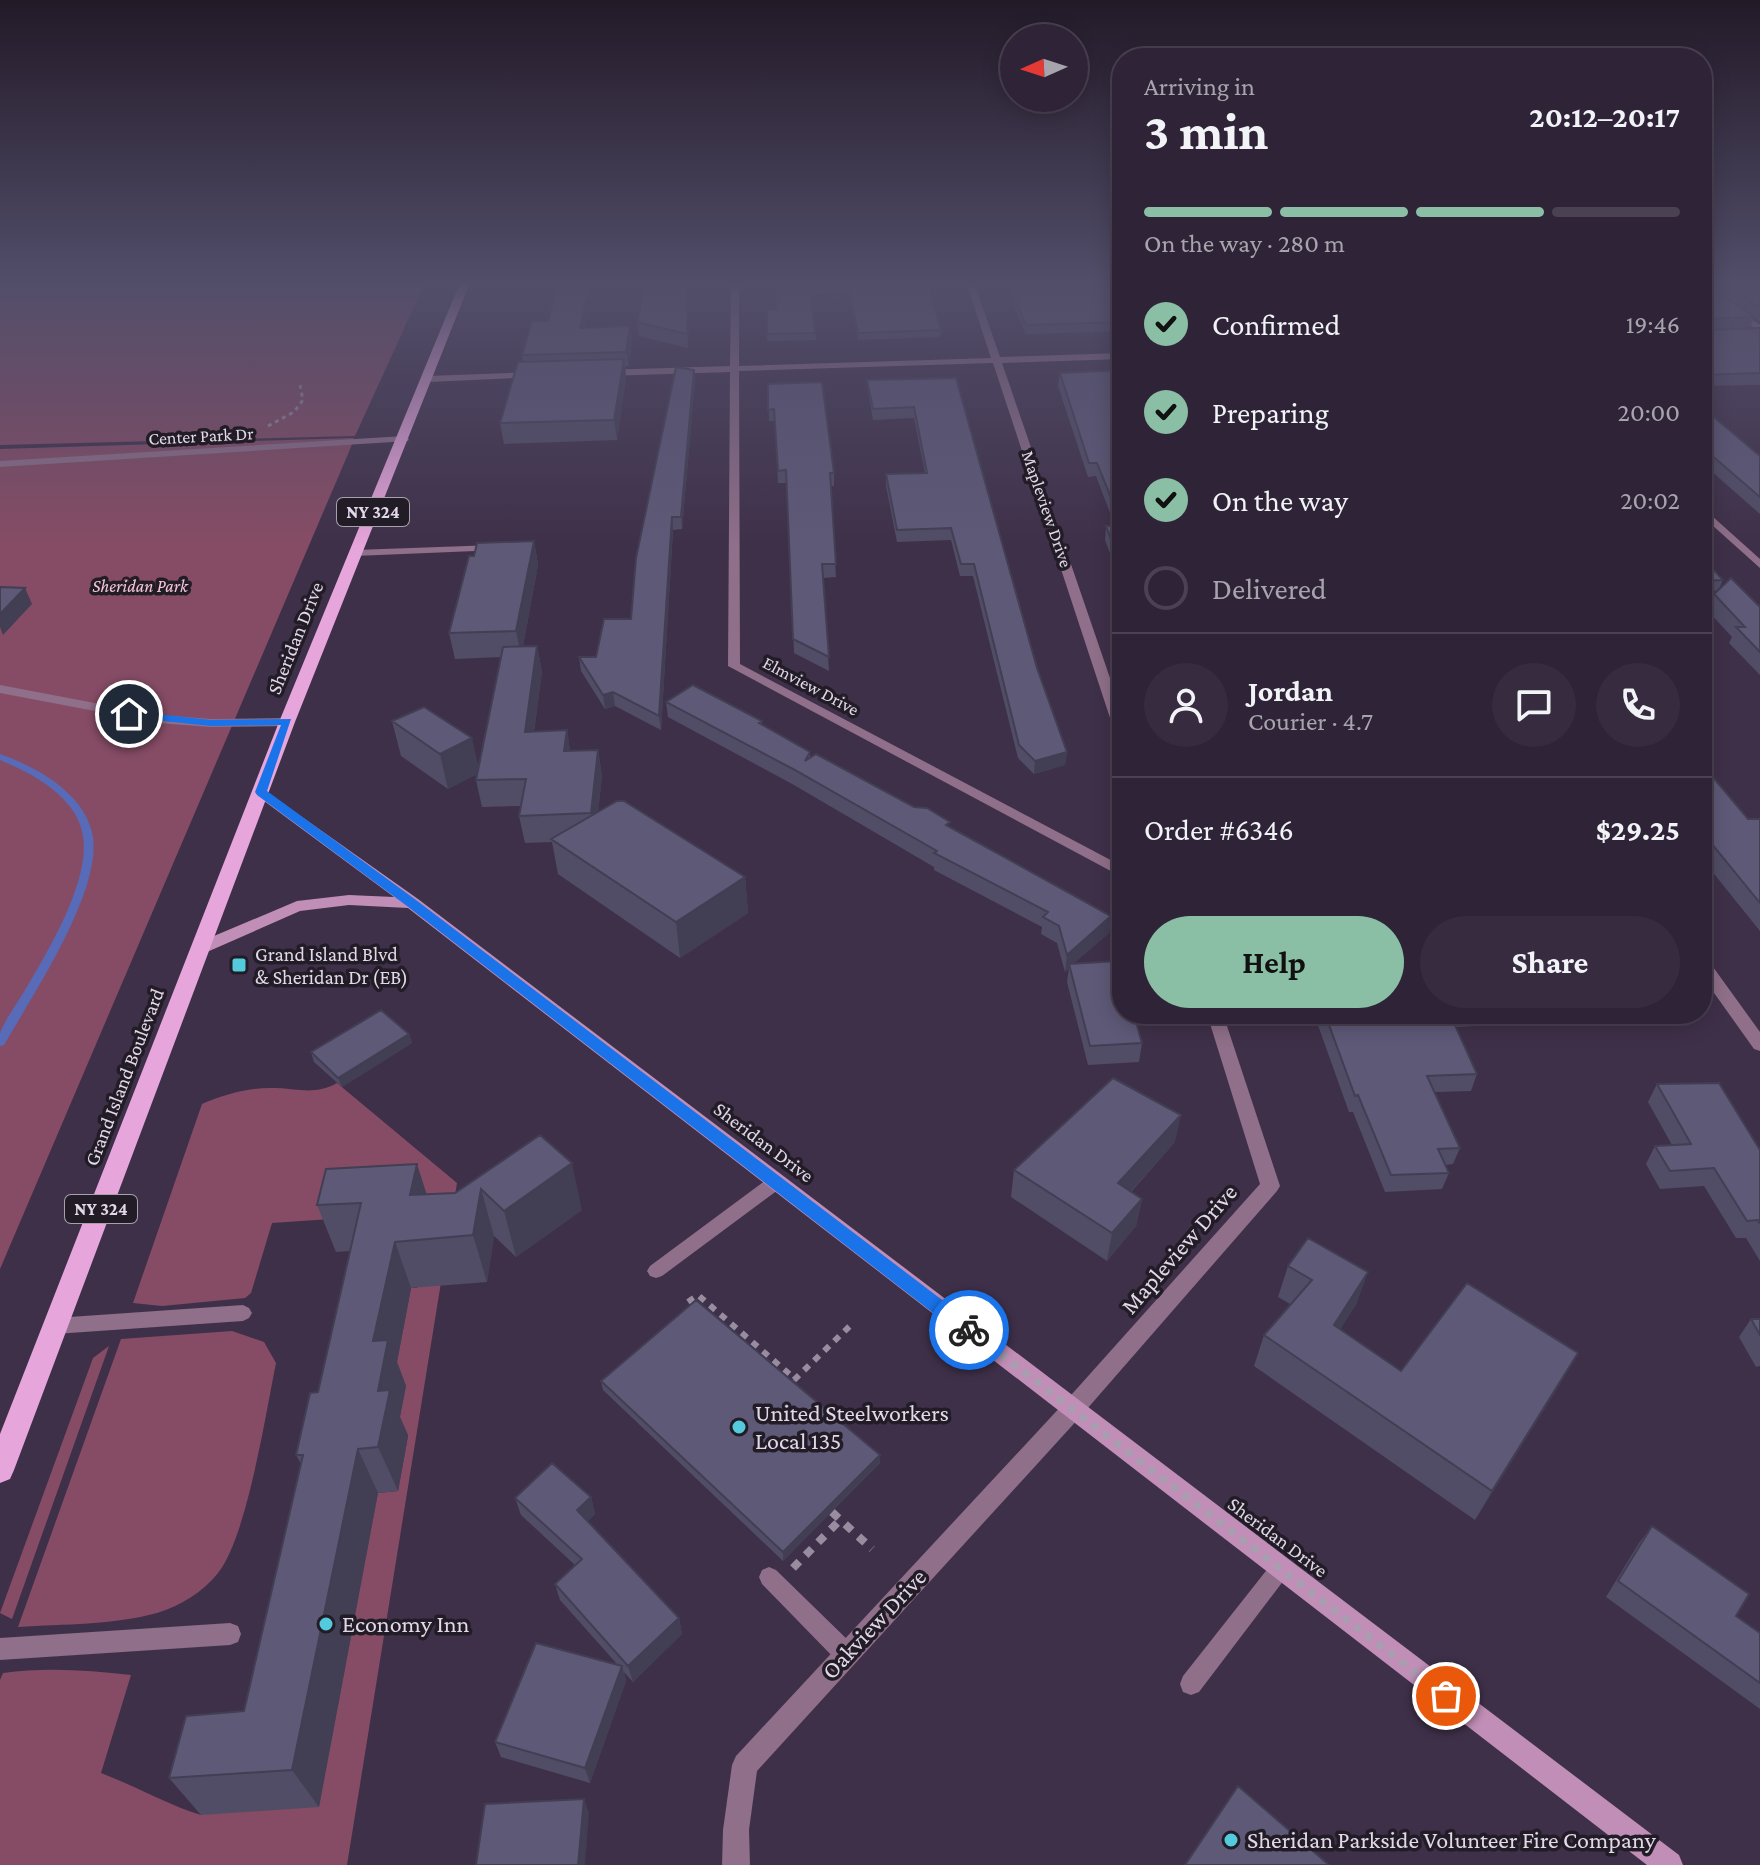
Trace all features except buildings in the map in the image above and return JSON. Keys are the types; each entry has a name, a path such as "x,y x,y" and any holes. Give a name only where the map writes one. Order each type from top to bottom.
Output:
{"main road":[{"name":"Sheridan Drive","path":"431,372 261,792 412,903 1669,1865"},
{"name":"Grand Island Boulevard","path":"0,1470 261,792"},
{"path":"201,948 297,906 349,900 412,903"}],"street":[{"path":"585,374 634,372"},
{"name":"Elmview Drive","path":"736,372 734,666 1112,867"},
{"name":"Mapleview Drive","path":"1001,372 1112,703"},
{"path":"428,379 539,375"},
{"name":"Center Park Dr","path":"0,464 404,439"},
{"path":"1712,519 1760,565"},
{"path":"0,689 158,719 211,723 287,722"},
{"path":"1712,978 1760,1045"},
{"name":"Mapleview Drive","path":"1072,1410 1270,1186 1218,1024"},
{"name":"Oakview Drive","path":"736,1865 736,1830 745,1765 1072,1410"}],"lane":[{"path":"355,553 500,547"},
{"path":"656,1271 776,1182"},
{"path":"55,1326 243,1313"},
{"path":"1191,1684 1280,1569"},
{"path":"772,1581 846,1654"},
{"path":"0,1649 230,1634"}],"path":[{"path":"265,427 294,412 303,400 300,385"},
{"path":"688,1302 698,1295 795,1379"},
{"path":"788,1386 854,1322"},
{"path":"832,1512 872,1549"},
{"path":"772,1581 840,1520"}],"green space":[{"path":"0,372 384,372 355,436 0,445"},
{"name":"Sheridan Park","path":"354,438 351,447 0,1269 0,449"},
{"path":"337,1083 457,1183 347,1865 0,1865 0,1680 3,1673 67,1670 131,1675 101,1773 201,1815 378,1493 398,1491 408,1436 397,1436 392,1387 411,1288 417,1288 432,1212 272,1223 251,1293 245,1298 162,1306 133,1303 202,1104 247,1090 315,1090"},
{"path":"232,1331 264,1342 276,1363 246,1504 238,1532 218,1573 190,1598 157,1613 106,1622 18,1627 121,1339"},
{"path":"109,1346 12,1619 0,1613 93,1358"}],"waterway":[{"path":"0,757 54,786 75,808 88,836 83,883 72,911 0,1042"}],"way so far":[{"path":"969,1330 1446,1696"}],"place":[{"name":"Grand Island Blvd & Sheridan Dr (EB)","path":"239,965"},
{"name":"United Steelworkers Local 135","path":"739,1427"},
{"name":"Economy Inn","path":"326,1624"},
{"name":"Sheridan Parkside Volunteer Fire Company","path":"1231,1840"}],"route":[{"path":"129,714 211,723 287,722 261,792 412,903 969,1330"}]}
